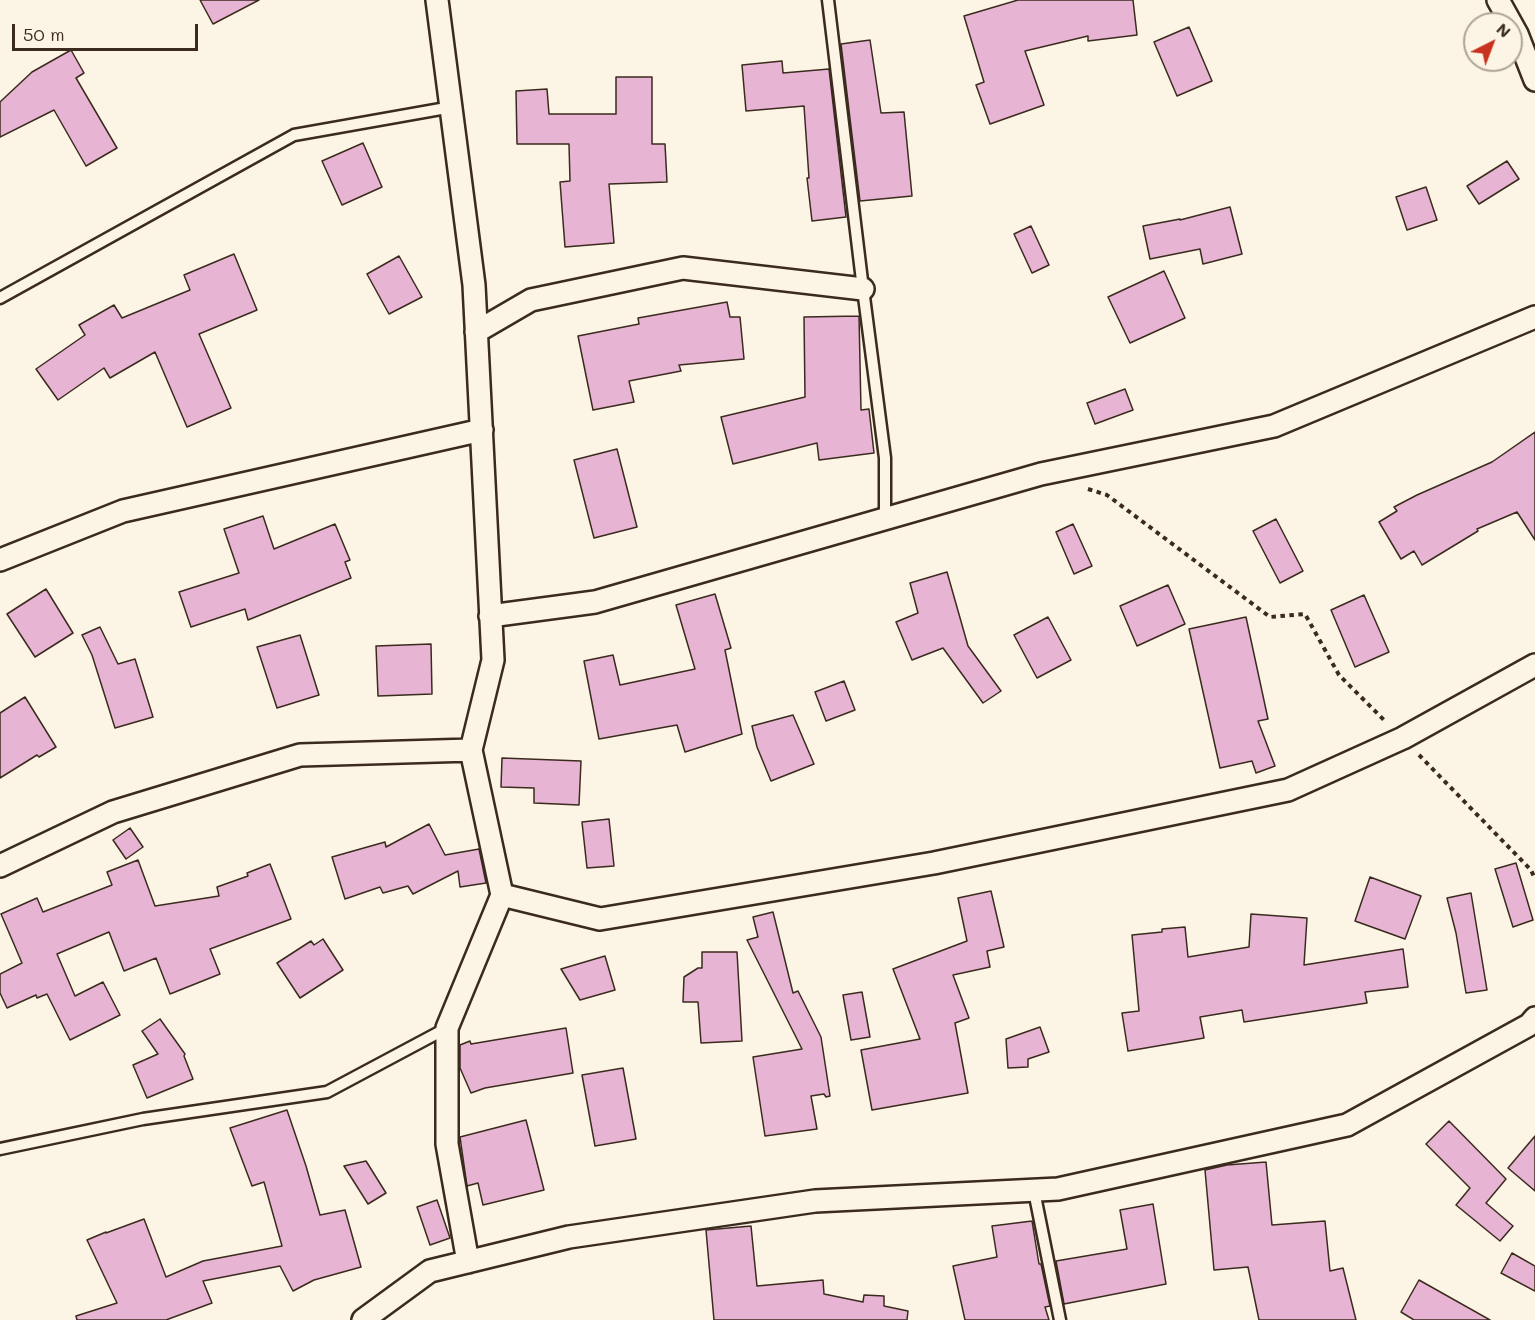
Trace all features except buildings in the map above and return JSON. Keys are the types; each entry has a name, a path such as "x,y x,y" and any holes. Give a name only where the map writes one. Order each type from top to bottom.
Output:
{"street":[{"path":"437,0 474,285 493,660 471,750 502,895 447,1028 447,1144 468,1262"},
{"path":"1498,0 1517,34 1535,80"},
{"path":"476,332 531,300 683,268 862,289"},
{"path":"490,616 595,602 1041,474 1274,426 1535,317"},
{"path":"0,560 123,511 482,430"},
{"path":"502,895 600,919 934,863 1288,790 1403,738 1535,665"},
{"path":"0,866 113,812 300,755 471,750"},
{"path":"363,1320 430,1271 569,1237 815,1202 1058,1190 1347,1125 1529,1025 1535,1018"}],"lane":[{"path":"828,0 862,289 885,458 885,520"},
{"path":"0,298 294,135 452,107"},
{"path":"0,1149 143,1119 327,1092 447,1028"},
{"path":"1035,1191 1060,1320"}],"path":[{"path":"1085,488 1107,495 1270,617 1305,614 1339,675 1531,870 1535,879"}]}
